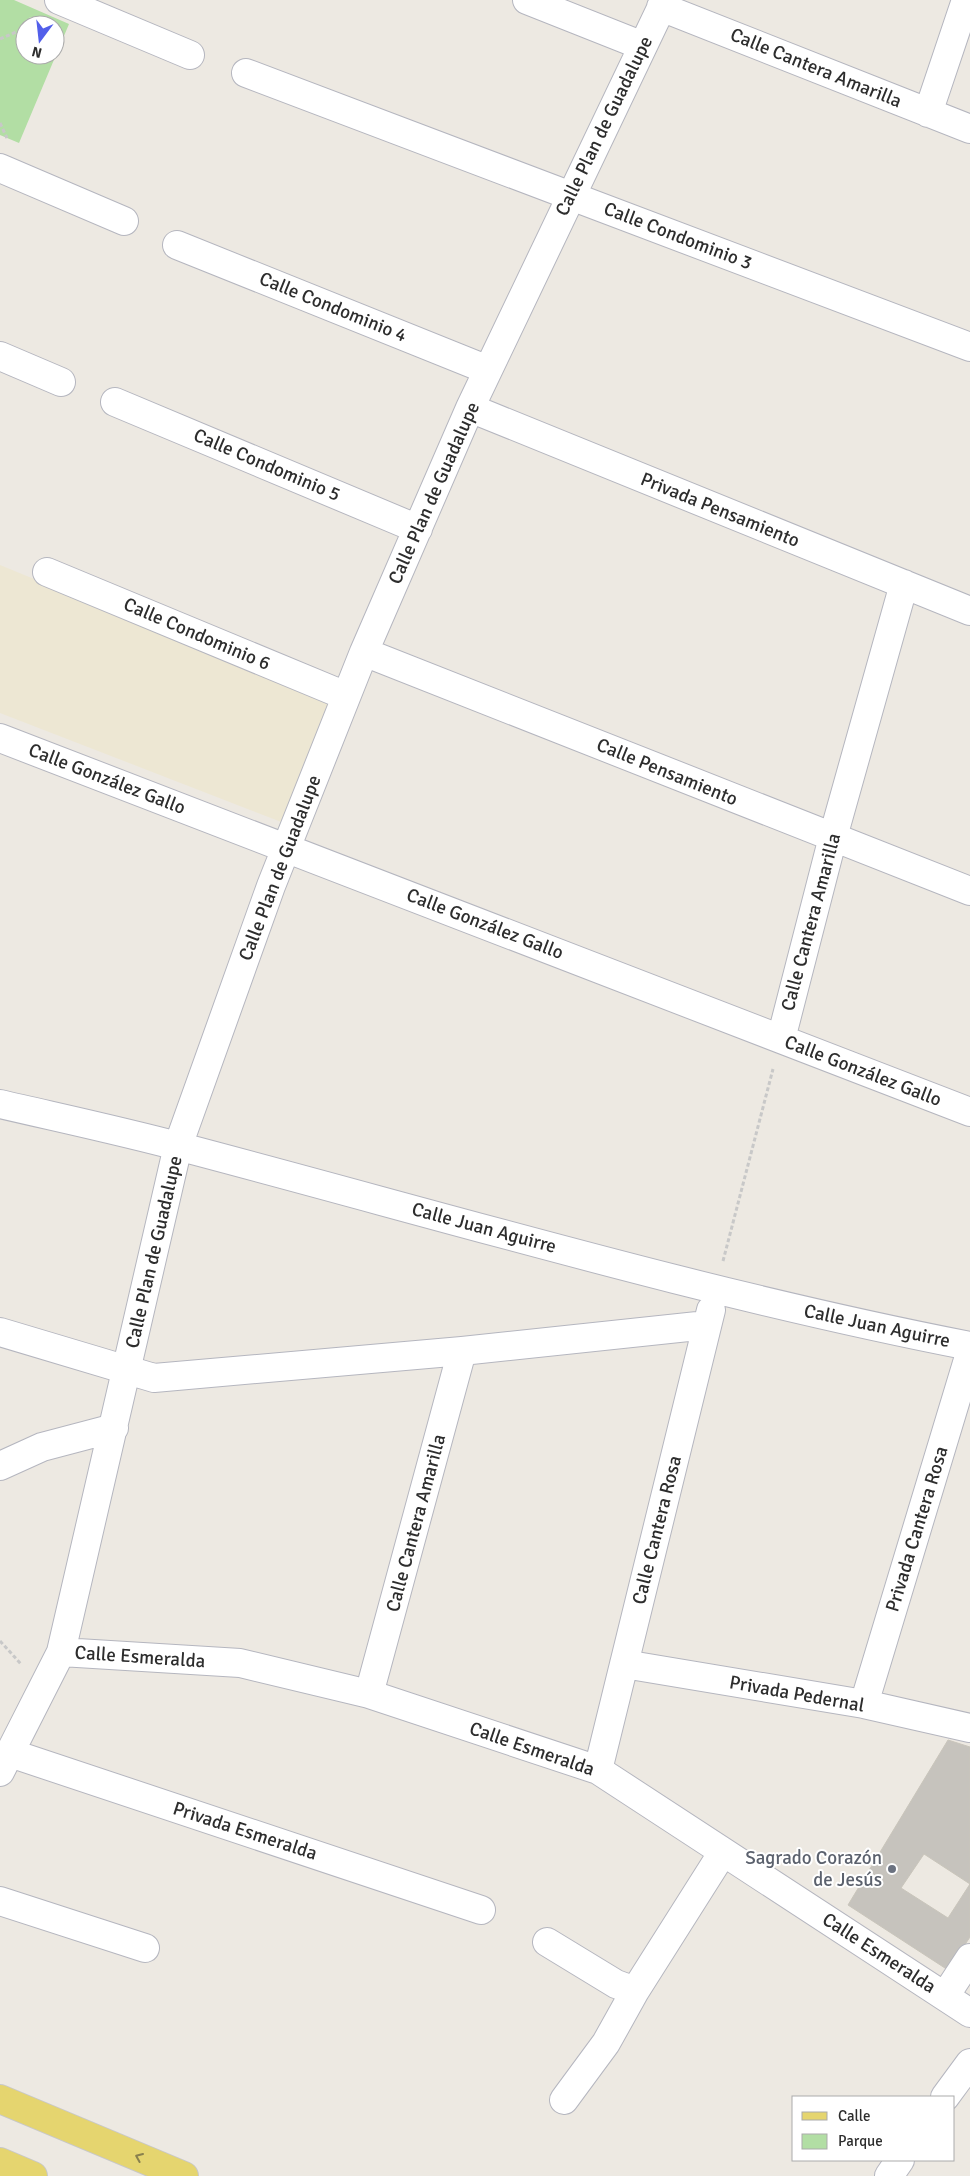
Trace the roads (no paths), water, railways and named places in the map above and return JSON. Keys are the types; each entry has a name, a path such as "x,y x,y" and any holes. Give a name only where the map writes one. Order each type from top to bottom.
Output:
{"main road":[{"path":"0,2099 184,2176"},
{"path":"0,2162 33,2176"}],"street":[{"path":"59,0 190,55"},
{"path":"527,0 643,46"},
{"path":"928,113 966,0"},
{"name":"Calle Plan de Guadalupe","path":"5,1762 61,1652 128,1370 178,1146 286,847 364,652 470,408 663,4"},
{"name":"Calle Cantera Amarilla","path":"663,4 970,129"},
{"name":"Calle Condominio 3","path":"246,73 970,347"},
{"path":"0,168 124,221"},
{"name":"Calle Condominio 4","path":"177,245 488,370"},
{"path":"0,356 61,382"},
{"name":"Calle Condominio 5","path":"115,402 418,529"},
{"name":"Privada Pensamiento","path":"470,408 970,611"},
{"name":"Calle Condominio 6","path":"47,572 346,696"},
{"name":"Calle Cantera Amarilla","path":"781,1039 833,837 904,584"},
{"name":"Calle Pensamiento","path":"364,652 970,891"},
{"name":"Calle González Gallo","path":"0,738 970,1112"},
{"name":"Calle Juan Aguirre","path":"0,1104 178,1146 716,1291 872,1327 970,1346"},
{"name":"Calle Cantera Rosa","path":"598,1770 716,1291"},
{"path":"0,1332 154,1378 462,1352 707,1325"},
{"name":"Calle Cantera Amarilla","path":"369,1694 462,1352"},
{"name":"Privada Cantera Rosa","path":"864,1704 970,1353"},
{"path":"0,1466 42,1447 114,1428"},
{"name":"Calle Esmeralda","path":"61,1652 240,1663 369,1694 598,1770 970,2013"},
{"name":"Privada Pedernal","path":"624,1664 864,1704 970,1728"},
{"name":"Privada Esmeralda","path":"5,1762 481,1910"},
{"path":"564,2100 606,2043 635,1991 724,1852"},
{"path":"0,1901 145,1948"},
{"path":"547,1942 616,1984 635,1991"},
{"path":"945,1996 970,1958"},
{"path":"946,2096 970,2063"},
{"path":"889,2176 899,2161"}],"place":[{"name":"Sagrado Corazón de Jesús","path":"892,1869"}]}
